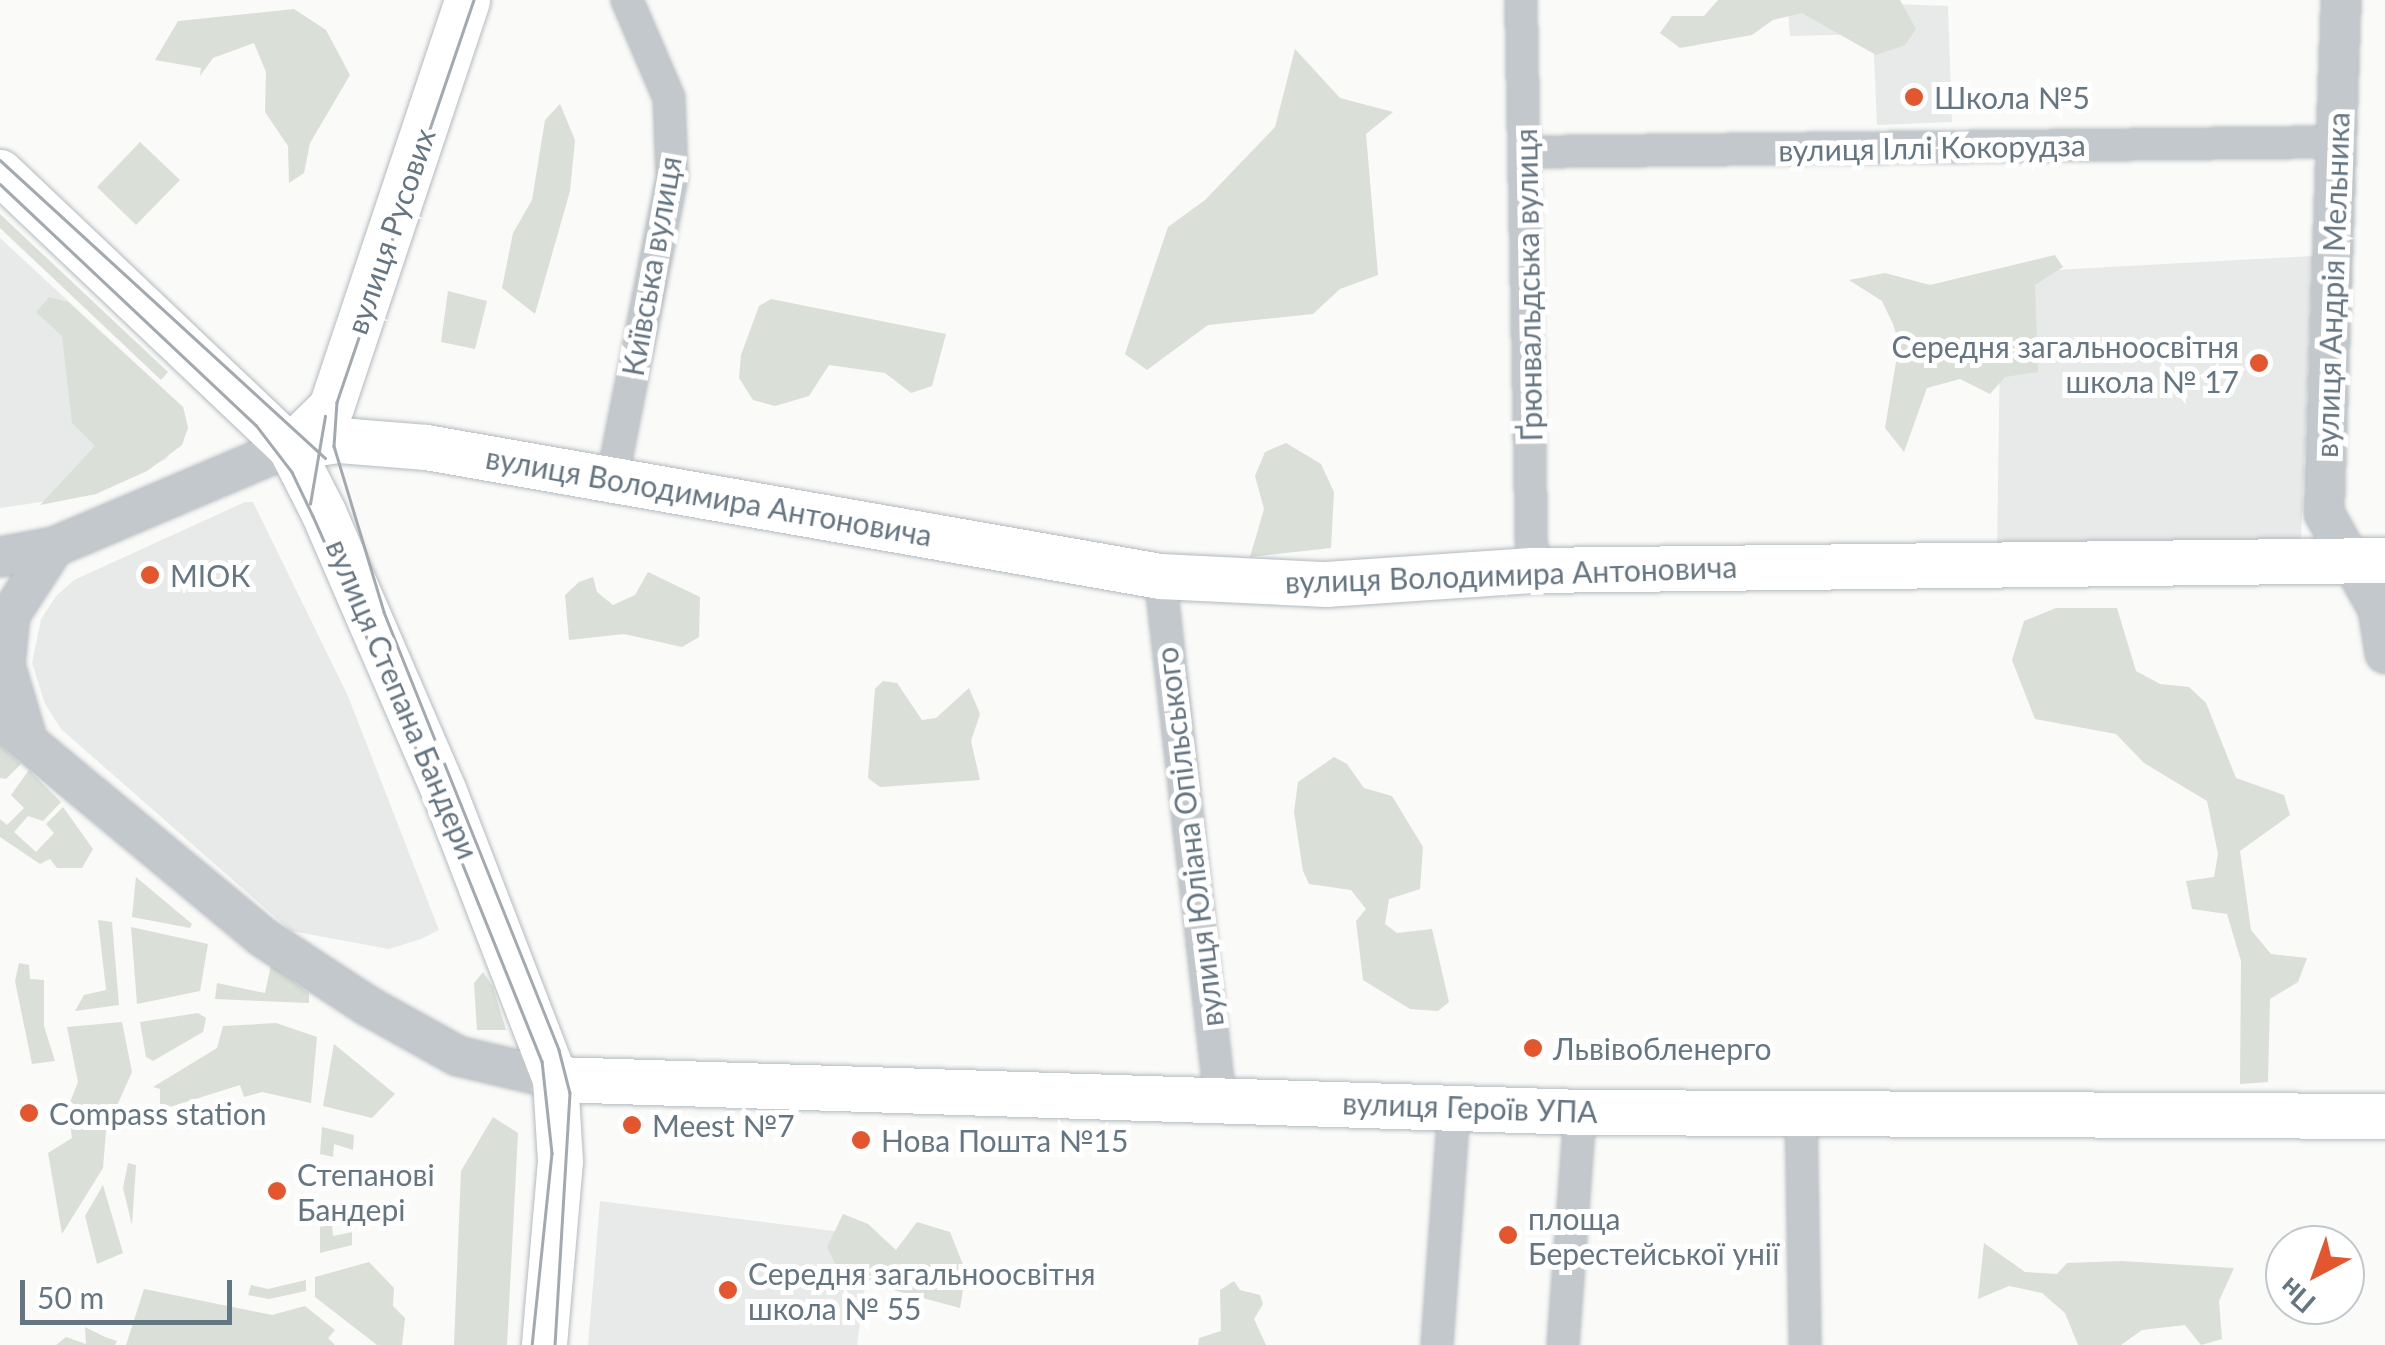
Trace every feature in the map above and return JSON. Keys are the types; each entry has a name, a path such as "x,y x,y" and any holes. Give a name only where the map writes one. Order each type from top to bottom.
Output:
{"main road":[{"name":"вулиця Русових","path":"290,447 331,407 467,0"},
{"name":"вулиця Степана Бандери","path":"0,172 290,447 443,789 555,1079 560,1161 544,1345"},
{"name":"вулиця Володимира Антоновича","path":"290,447 384,441 1160,576 1326,584 1532,570 2369,560"},
{"name":"вулиця Героїв УПА","path":"555,1079 1580,1112 1802,1110 2385,1116"}],"street":[{"name":"Київська вулиця","path":"612,480 673,160 668,98 627,0"},
{"name":"Ґрюнвальдська вулиця","path":"1521,0 1532,570"},
{"name":"вулиця Андрія Мельника","path":"2341,0 2324,514 2369,560 2385,653"},
{"name":"вулиця Іллі Кокорудза","path":"1526,152 2338,142"},
{"path":"0,557 54,547 290,447"},
{"path":"54,547 10,615 5,665 14,731 262,936 368,1006 458,1056 518,1075 555,1079"},
{"name":"вулиця Юліана Опільського","path":"1160,576 1220,1098"},
{"path":"1437,1345 1454,1106"},
{"path":"1802,1110 1804,1345"},
{"path":"1563,1345 1580,1112"}],"shaded area":[{"path":"1718,0 1900,0 1916,29 1905,45 1876,55 1802,13 1773,20 1752,35 1680,48 1660,33 1672,16 1704,16"},
{"path":"1787,0 1948,6 1952,122 1877,125 1873,34 1790,36"},
{"path":"294,9 326,30 350,75 310,143 304,173 289,183 288,146 265,112 266,72 254,43 213,58 200,76 201,68 155,60 178,21"},
{"path":"1295,49 1340,98 1393,112 1366,134 1378,275 1340,289 1313,314 1208,325 1147,370 1125,354 1168,227 1205,200 1275,127"},
{"path":"560,104 575,140 570,191 535,314 502,288 513,233 532,200 545,120"},
{"path":"140,142 180,180 136,225 97,187"},
{"path":"0,214 168,372 161,380 0,228"},
{"path":"0,238 183,407 188,428 166,459 96,494 0,508"},
{"path":"2055,255 2063,267 2035,285 2038,372 2005,377 1990,394 1960,379 1927,388 1904,452 1885,428 1899,344 1893,324 1882,301 1849,280 1885,273 1930,285"},
{"path":"2313,256 2301,539 1997,556 2001,273"},
{"path":"448,291 487,301 475,349 441,342"},
{"path":"49,297 68,302 183,407 188,428 182,445 147,471 96,494 40,505 95,446 72,423 62,336 36,312"},
{"path":"771,299 946,334 932,386 911,393 885,373 829,365 809,396 775,406 753,400 739,378 741,355 759,306"},
{"path":"1286,443 1321,464 1334,492 1331,548 1250,557 1264,509 1255,476 1265,452"},
{"path":"245,502 253,502 348,696 439,930 421,939 389,949 291,931 61,729 45,704 32,663 41,619 56,596 74,580"},
{"path":"648,572 700,597 699,637 682,647 624,634 569,640 565,595 579,582 593,577 597,592 613,605 635,595"},
{"path":"2056,608 2117,608 2136,671 2160,684 2189,687 2206,703 2236,778 2284,795 2290,815 2240,851 2251,930 2271,954 2307,958 2298,982 2270,999 2268,1082 2240,1084 2241,961 2227,914 2192,909 2186,881 2214,877 2218,854 2207,801 2144,763 2116,734 2035,719 2012,660 2024,621"},
{"path":"883,681 897,683 922,720 936,718 969,688 980,714 971,741 980,780 880,787 868,778 875,689"},
{"path":"0,745 21,764 6,779 0,778"},
{"path":"1334,757 1347,764 1364,788 1392,796 1423,847 1420,889 1389,899 1385,924 1397,933 1432,929 1449,1002 1438,1011 1410,1009 1363,980 1356,921 1366,909 1351,890 1309,884 1303,871 1294,812 1298,782"},
{"path":"29,770 61,802 43,821 28,816 14,832 36,852 54,833 46,824 63,807 93,849 82,868 57,868 50,859 40,864 0,837 0,819 7,825 24,808 11,795"},
{"path":"136,877 192,924 190,928 132,917"},
{"path":"98,920 112,922 119,1005 75,1011 84,995 106,990"},
{"path":"131,927 208,944 200,991 137,1004"},
{"path":"19,963 29,965 30,979 44,980 44,1026 55,1061 32,1064 15,981"},
{"path":"271,965 309,993 309,1003 215,999 217,983 265,993"},
{"path":"483,972 493,987 506,1030 477,1030 474,983"},
{"path":"198,1013 206,1018 203,1032 153,1061 146,1057 140,1022"},
{"path":"122,1022 132,1072 106,1130 103,1168 62,1234 48,1153 72,1138 68,1107 78,1082 67,1027"},
{"path":"276,1023 317,1037 311,1103 262,1092 244,1097 240,1085 160,1110 160,1089 153,1087 217,1048 223,1026"},
{"path":"334,1044 395,1094 372,1118 323,1106"},
{"path":"493,1117 518,1133 507,1345 454,1345 461,1171"},
{"path":"322,1127 354,1135 353,1150 334,1144 333,1157 320,1154"},
{"path":"128,1163 136,1165 132,1225 123,1188"},
{"path":"103,1185 123,1253 97,1264 85,1216"},
{"name":"Середня загальноосвітня школа № 55","path":"600,1201 872,1236 857,1345 588,1345"},
{"path":"843,1214 868,1224 896,1250 917,1222 950,1232 966,1272 960,1308 841,1276 827,1247"},
{"path":"332,1225 333,1236 352,1232 352,1245 320,1253 320,1227"},
{"path":"1984,1243 2025,1272 2057,1274 2067,1263 2122,1261 2234,1268 2219,1301 2222,1339 2201,1345 2185,1325 2142,1330 2121,1345 2078,1345 2065,1313 2042,1293 2009,1286 1978,1299"},
{"path":"369,1262 394,1288 393,1306 405,1318 402,1345 377,1345 315,1297 315,1277"},
{"path":"306,1280 306,1291 269,1299 248,1295 251,1285 268,1289"},
{"path":"1234,1281 1240,1290 1260,1295 1263,1304 1254,1319 1266,1345 1198,1345 1199,1338 1221,1331 1220,1290"},
{"path":"144,1289 272,1315 305,1306 335,1330 328,1338 335,1345 126,1345"},
{"path":"85,1327 117,1341 115,1345 56,1345 66,1337 86,1344"}],"tram line":[{"path":"474,0 337,402 334,446 384,612 559,1050 570,1093 555,1345"},
{"path":"0,160 325,458"},
{"path":"0,184 256,425 292,472 313,516 420,758 542,1061 552,1153 532,1345"},
{"path":"310,504 325,416"}],"place":[{"name":"Школа №5","path":"1914,97"},
{"name":"Середня загальноосвітня школа № 17","path":"2259,363"},
{"name":"МІОК","path":"150,575"},
{"name":"Львівобленерго","path":"1533,1048"},
{"name":"Compass station","path":"29,1113"},
{"name":"Meest №7","path":"632,1125"},
{"name":"Нова Пошта №15","path":"861,1140"},
{"name":"Степанові Бандері","path":"277,1191"},
{"name":"площа Берестейської унії","path":"1508,1235"},
{"name":"Середня загальноосвітня школа № 55","path":"728,1290"}]}
